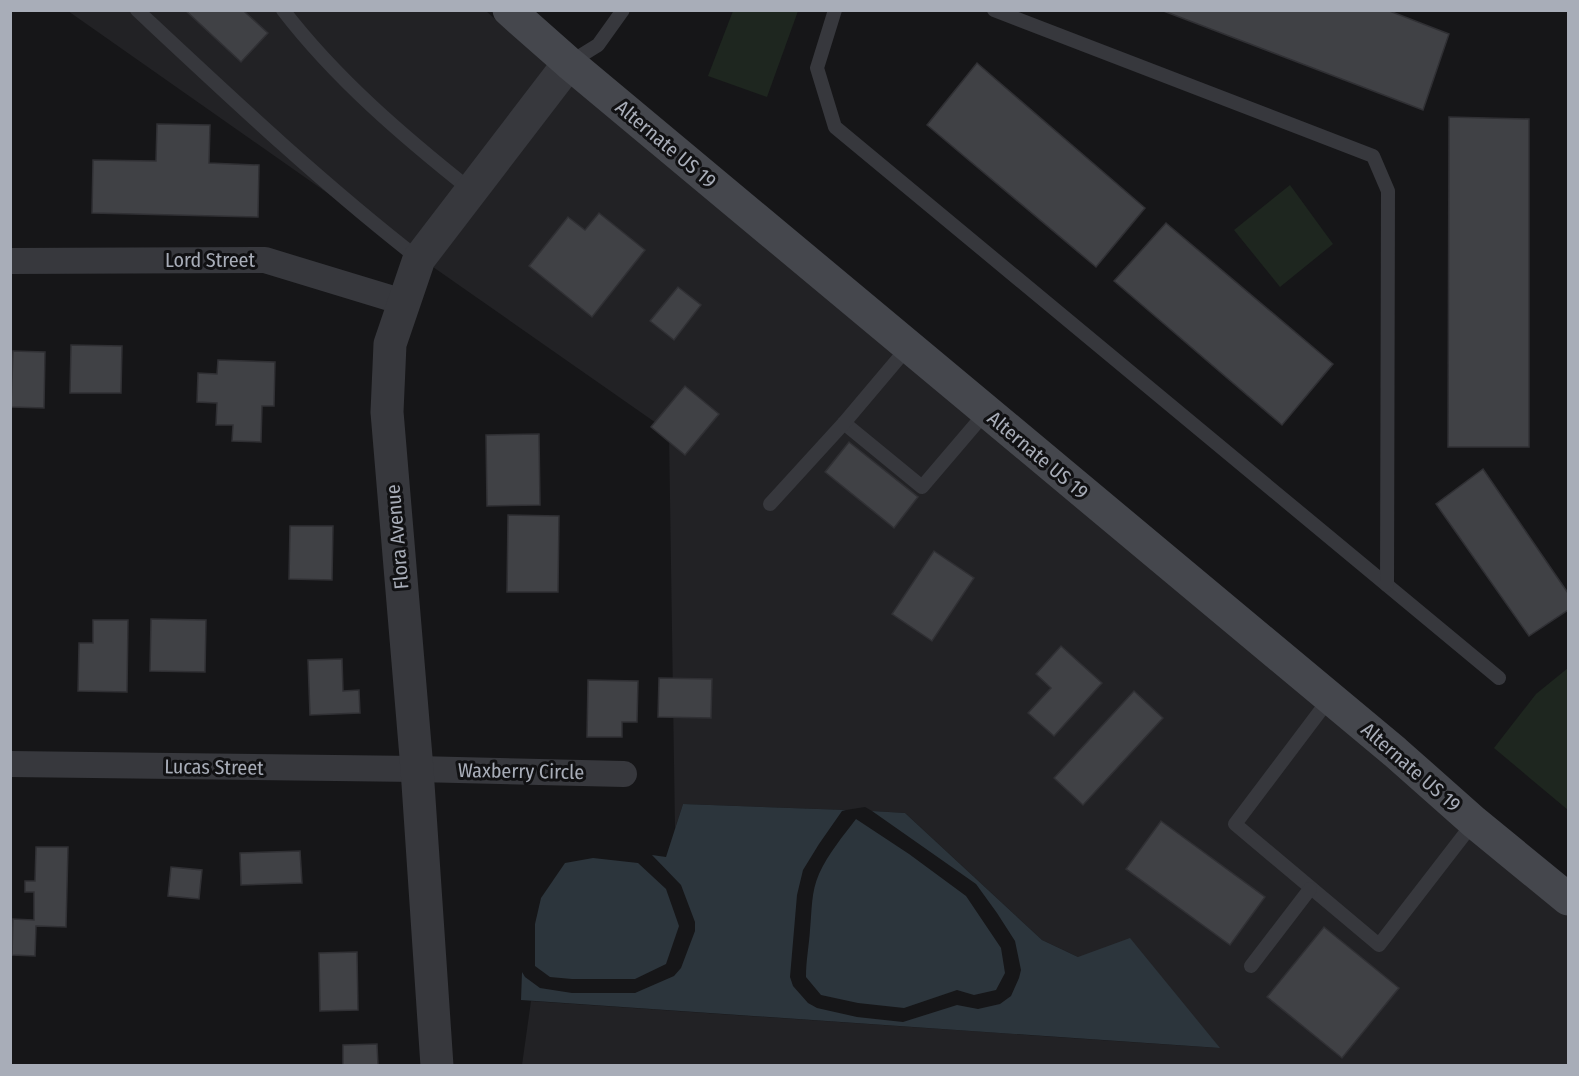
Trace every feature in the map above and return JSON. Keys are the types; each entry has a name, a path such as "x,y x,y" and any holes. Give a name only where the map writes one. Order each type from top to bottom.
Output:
{"main road":[{"name":"Alternate US 19","path":"509,10 569,63 1330,698 1474,822 1569,899"}],"street":[{"name":"Flora Avenue","path":"437,1065 417,769 387,412 390,344 419,259 569,63"},
{"name":"Lord Street","path":"10,261 266,260 403,302"},
{"name":"Lucas Street","path":"10,764 417,769"},
{"name":"Waxberry Circle","path":"417,769 624,774"}],"lane":[{"path":"137,10 266,131 363,216 419,259"},
{"path":"283,10 315,51 364,98 472,190"},
{"path":"569,63 598,45 623,10"},
{"path":"835,10 817,68 835,127 1499,678"},
{"path":"994,10 1373,156 1388,191 1387,585"},
{"path":"770,504 844,423 909,346"},
{"path":"844,423 922,487 986,412"},
{"path":"1330,698 1235,825 1379,945 1474,822"},
{"path":"1251,966 1310,889"}],"shaded area":[{"path":"68,11 486,11 548,65 407,249"},
{"path":"733,11 798,11 767,97 708,76"},
{"path":"572,85 1568,916 1568,1065 522,1065 531,1001 1219,1048 1078,957 1042,940 905,813 872,811 865,807 846,810 683,804 675,829 669,432 433,267"},
{"path":"1290,185 1333,244 1280,287 1234,230"},
{"path":"1568,668 1568,810 1494,748 1536,694"},
{"path":"683,804 846,810 842,811 803,870 797,895 790,977 793,986 808,1003 817,1008 857,1017 903,1022 957,1005 978,1009 1000,1004 1011,996 1021,970 1015,941 976,884 872,811 905,813 1042,940 1078,957 1130,938 1220,1048 521,1000 522,972 540,988 572,993 635,993 674,976 681,968 695,931 695,922 681,885 652,855 666,857"},
{"path":"856,819 966,896 1001,948 1005,973 996,990 974,995 957,990 904,1008 858,1003 821,995 806,977 812,901 816,881 831,852"},
{"path":"593,858 638,863 666,889 679,926 666,964 635,979 550,977 535,966 535,924 541,898 565,863"}],"building":[{"path":"185,10 246,10 245,12 268,33 241,62"},
{"path":"1161,10 1387,10 1449,34 1423,110"},
{"path":"977,63 1145,208 1096,267 927,125"},
{"path":"1449,117 1529,119 1529,447 1448,447"},
{"path":"157,124 210,125 209,163 259,165 258,217 92,213 93,160 156,161"},
{"path":"599,213 645,250 592,317 529,266 568,217 585,230"},
{"path":"1166,223 1333,364 1282,425 1114,281"},
{"path":"678,287 701,305 674,340 650,321"},
{"path":"71,345 122,346 121,393 70,393"},
{"path":"13,351 45,352 44,408 11,407"},
{"path":"218,360 275,362 274,406 262,406 261,442 232,441 233,425 216,425 217,403 197,402 198,373 217,374"},
{"path":"685,386 719,414 685,455 651,427"},
{"path":"539,434 540,505 487,506 486,435"},
{"path":"849,442 918,497 894,528 825,472"},
{"path":"1483,469 1568,593 1568,610 1529,636 1436,504"},
{"path":"508,515 559,516 558,592 507,592"},
{"path":"290,526 333,526 332,580 289,579"},
{"path":"934,551 974,578 932,641 892,614"},
{"path":"151,619 206,620 205,672 150,671"},
{"path":"93,620 128,620 127,692 78,691 79,643 93,643"},
{"path":"1061,646 1102,683 1054,736 1028,713 1051,688 1036,674"},
{"path":"342,659 343,691 359,690 360,713 310,715 308,660"},
{"path":"659,678 712,679 711,718 658,717"},
{"path":"588,680 638,681 637,722 622,722 622,737 587,737"},
{"path":"1134,691 1163,718 1083,805 1054,778"},
{"path":"1161,821 1265,897 1230,945 1126,869"},
{"path":"36,847 68,847 66,927 36,926 35,956 12,955 13,919 34,920 34,892 25,892 25,881 35,881"},
{"path":"300,851 302,883 241,885 240,853"},
{"path":"171,867 202,870 199,899 168,896"},
{"path":"1324,927 1399,988 1342,1058 1267,997"},
{"path":"357,952 358,1010 320,1011 319,953"},
{"path":"377,1044 378,1066 343,1066 343,1045"}]}
